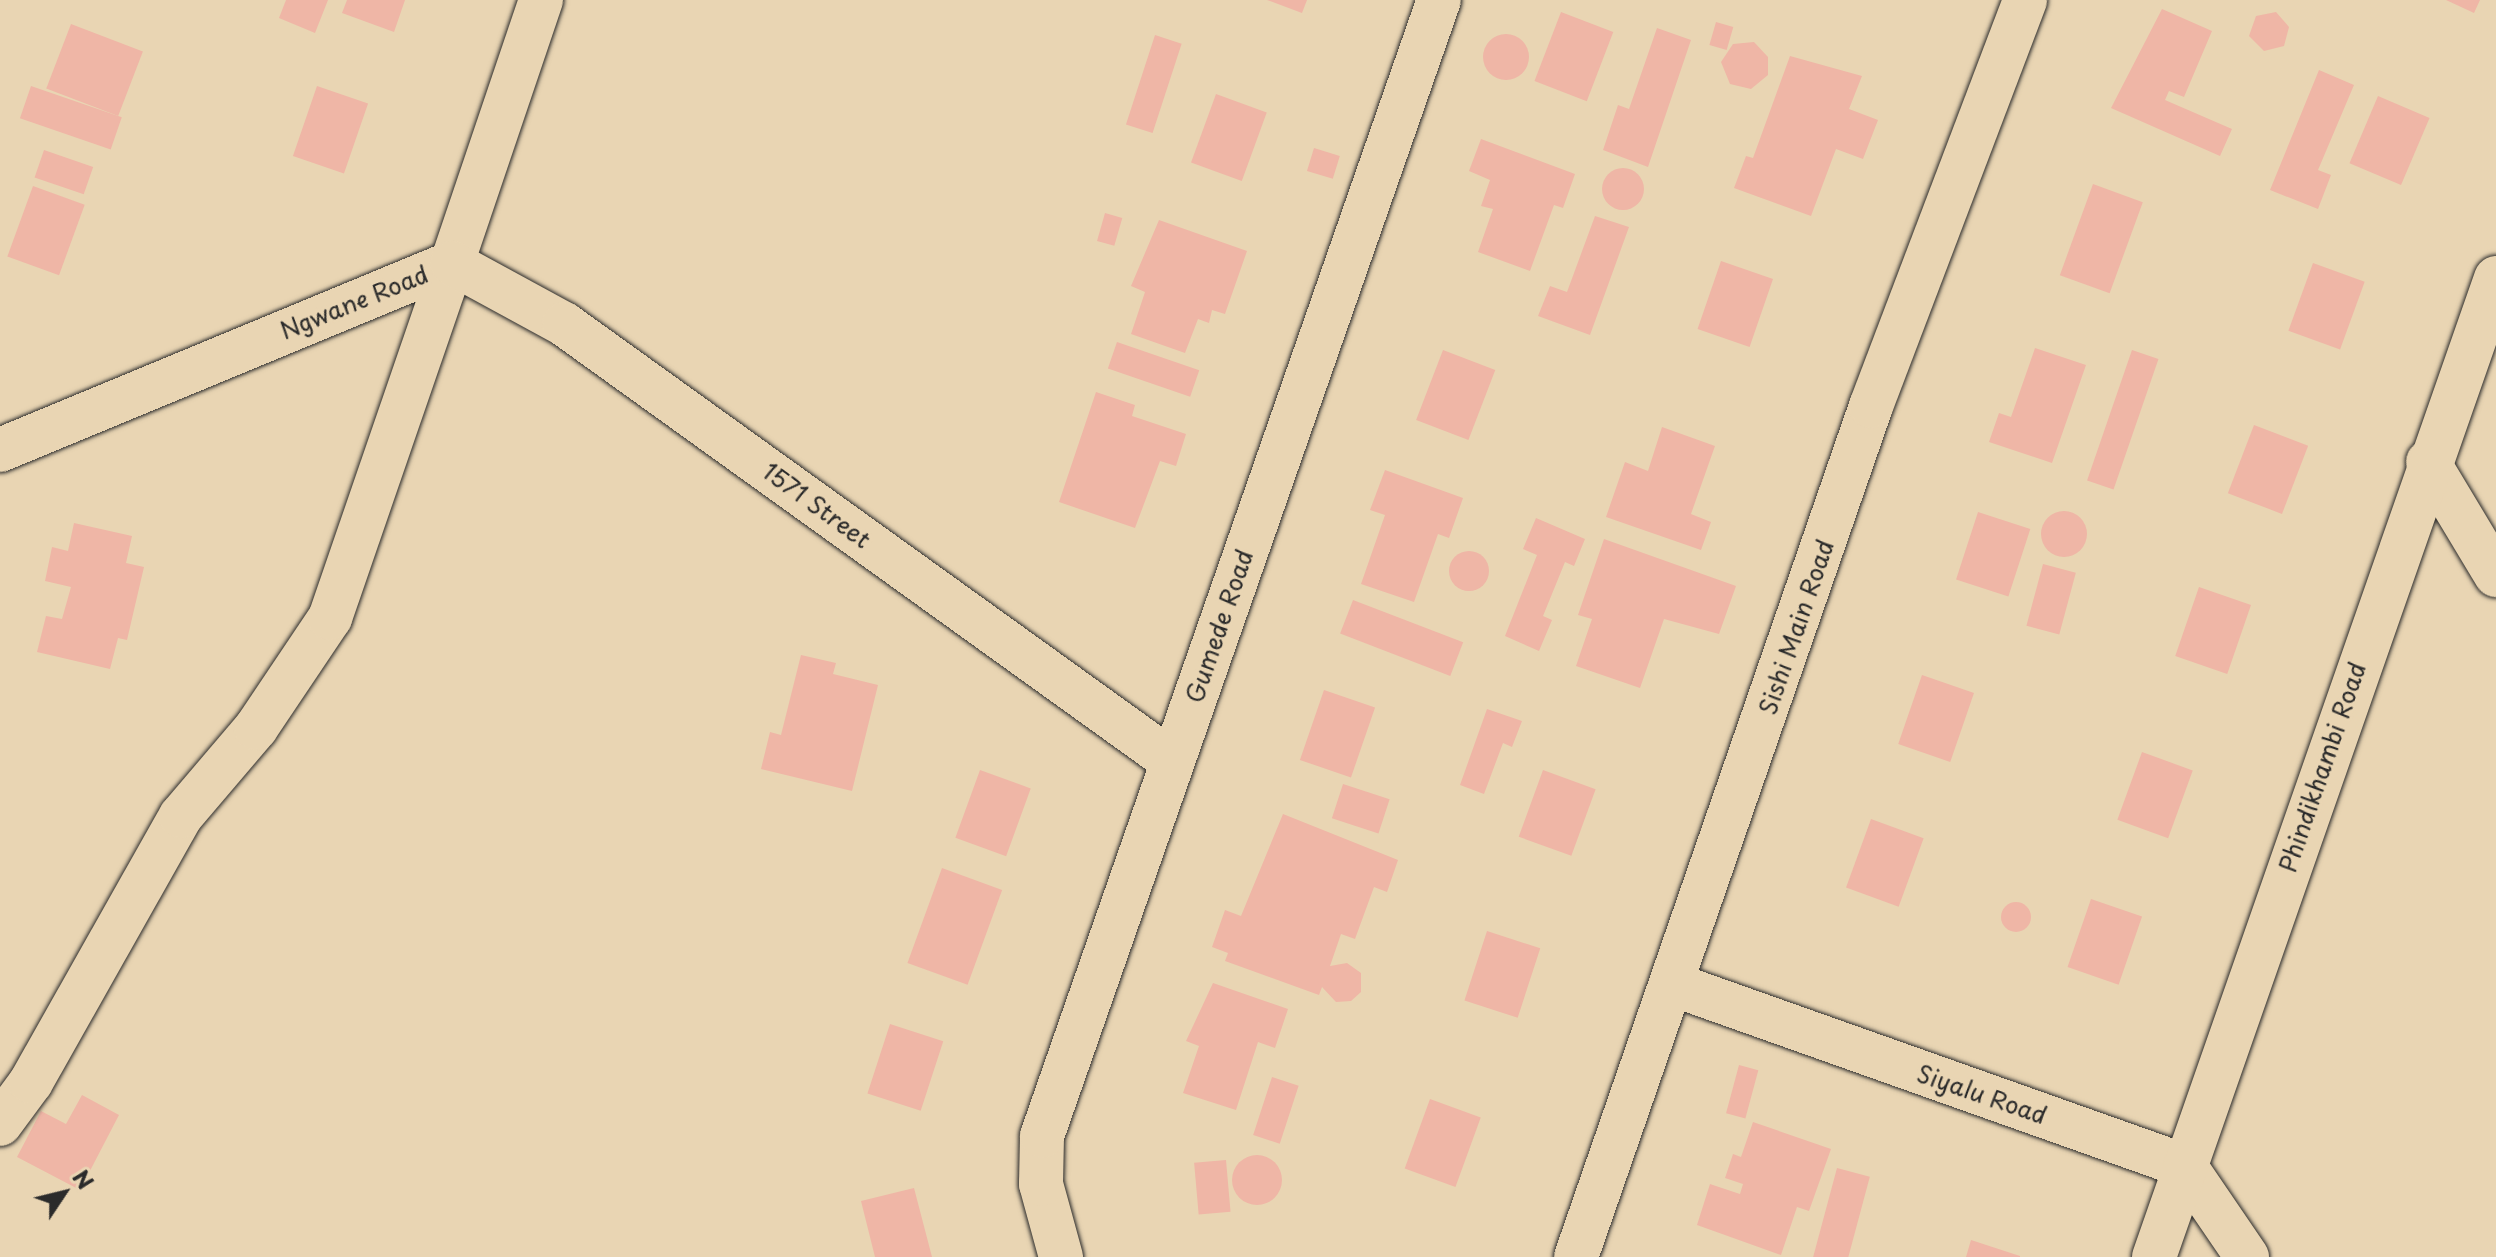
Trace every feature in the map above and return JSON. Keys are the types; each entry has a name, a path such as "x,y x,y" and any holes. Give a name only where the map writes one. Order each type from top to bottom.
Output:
{"street":[{"name":"Ngwane Road","path":"0,450 452,263 541,0"},
{"name":"Gumede Road","path":"1061,1257 1041,1184 1042,1136 1439,0"},
{"name":"Sishi Main Road","path":"1576,1257 1675,985 1871,406 2025,0"},
{"name":"1571 Street","path":"452,263 564,324 1172,761"},
{"path":"0,1124 31,1082 181,816 256,728 330,618 452,263"},
{"name":"Phindikhambi Road","path":"2154,1257 2428,462 2496,278"},
{"path":"2428,462 2496,575"},
{"name":"Siyalu Road","path":"1675,985 2185,1166"},
{"path":"2185,1166 2247,1257"}],"building":[{"path":"286,0 328,0 315,33 279,18"},
{"path":"347,0 405,0 394,32 342,13"},
{"path":"1267,0 1307,0 1302,13"},
{"path":"2446,0 2480,0 2474,13"},
{"path":"2162,9 2212,31 2184,97 2169,91 2165,100 2232,129 2220,156 2111,108"},
{"path":"1561,12 1613,32 1587,101 1534,81"},
{"path":"2276,12 2289,27 2284,46 2264,51 2249,36 2256,16"},
{"path":"1716,22 1733,27 1727,50 1709,45"},
{"path":"71,24 143,52 118,116 46,88"},
{"path":"1657,28 1691,40 1648,167 1603,150 1618,105 1629,109"},
{"path":"1506,34 1522,41 1529,57 1522,73 1506,80 1490,73 1483,57 1490,41"},
{"path":"1155,35 1182,44 1153,133 1126,124"},
{"path":"1754,42 1768,57 1768,75 1751,89 1730,84 1721,62 1733,44"},
{"path":"1790,56 1862,76 1849,109 1878,120 1863,159 1836,149 1811,216 1734,188 1746,156 1753,158"},
{"path":"2319,70 2354,85 2318,170 2331,175 2318,209 2270,190"},
{"path":"31,86 122,117 111,149 20,118"},
{"path":"317,86 368,104 344,174 293,156"},
{"path":"1216,94 1267,112 1242,181 1191,163"},
{"path":"2378,96 2430,118 2401,185 2349,163"},
{"path":"1481,139 1575,174 1563,208 1554,205 1530,271 1478,252 1493,209 1481,206 1490,180 1469,171"},
{"path":"1314,148 1340,156 1333,179 1307,171"},
{"path":"44,150 93,167 84,194 35,177"},
{"path":"1623,168 1638,174 1644,189 1638,204 1623,210 1608,204 1602,189 1608,174"},
{"path":"2093,184 2143,202 2110,293 2060,275"},
{"path":"33,186 85,205 59,275 7,256"},
{"path":"1105,213 1122,218 1114,246 1097,241"},
{"path":"1595,216 1629,227 1590,335 1538,316 1550,286 1567,292"},
{"path":"1159,220 1247,251 1225,314 1212,310 1209,323 1198,319 1185,353 1131,334 1145,292 1131,286"},
{"path":"1721,261 1773,279 1750,347 1698,329"},
{"path":"2313,263 2365,282 2340,349 2288,331"},
{"path":"1117,342 1199,370 1190,397 1108,368"},
{"path":"2035,348 2086,365 2052,463 1989,442 1999,413 2011,417"},
{"path":"1443,350 1495,370 1468,440 1416,420"},
{"path":"2132,350 2158,359 2114,490 2087,480"},
{"path":"1096,392 1135,405 1132,416 1186,434 1176,466 1160,461 1135,528 1059,502"},
{"path":"2254,425 2308,446 2282,514 2228,493"},
{"path":"1662,427 1715,446 1691,514 1711,522 1701,550 1606,517 1625,462 1648,471"},
{"path":"1385,470 1463,498 1449,538 1438,534 1414,602 1361,584 1385,515 1370,510"},
{"path":"2064,511 2080,518 2087,534 2080,550 2064,557 2048,550 2041,534 2048,518"},
{"path":"1978,512 2030,529 2008,597 1956,580"},
{"path":"1536,518 1585,539 1574,566 1565,562 1543,616 1552,620 1539,651 1505,636 1537,555 1523,549"},
{"path":"74,523 132,536 126,563 144,567 127,640 118,638 110,669 37,652 46,616 62,619 71,587 45,581 52,547 68,551"},
{"path":"1604,539 1736,586 1719,634 1664,619 1640,688 1576,666 1592,619 1578,615"},
{"path":"1469,551 1483,557 1489,571 1483,585 1469,591 1455,585 1449,571 1455,557"},
{"path":"2043,564 2076,573 2059,635 2026,626"},
{"path":"2199,587 2251,605 2227,674 2175,656"},
{"path":"1353,600 1463,642 1450,676 1340,634"},
{"path":"801,655 836,663 833,674 878,685 852,791 761,769 770,732 781,735"},
{"path":"1922,675 1974,693 1950,762 1898,744"},
{"path":"1324,690 1375,708 1351,778 1300,760"},
{"path":"1487,709 1522,721 1512,747 1503,743 1484,794 1460,785"},
{"path":"2142,752 2193,770 2168,838 2117,820"},
{"path":"980,770 1031,788 1006,856 955,838"},
{"path":"1543,770 1596,789 1571,856 1519,837"},
{"path":"1343,784 1390,799 1378,833 1332,818"},
{"path":"1283,814 1398,860 1387,892 1374,887 1355,939 1341,934 1330,966 1347,963 1361,973 1361,992 1351,1001 1336,1002 1322,987 1319,995 1225,961 1228,953 1212,947 1225,910 1241,916"},
{"path":"1871,819 1924,838 1899,907 1846,888"},
{"path":"942,868 1002,890 968,985 907,963"},
{"path":"2091,899 2142,917 2119,985 2068,967"},
{"path":"2016,902 2027,906 2031,917 2027,928 2016,932 2005,928 2001,917 2005,906"},
{"path":"1487,931 1540,948 1518,1018 1464,1000"},
{"path":"1213,983 1288,1009 1275,1048 1258,1042 1236,1110 1183,1093 1199,1046 1186,1041"},
{"path":"890,1024 943,1041 921,1111 867,1093"},
{"path":"1739,1065 1758,1070 1745,1118 1726,1113"},
{"path":"1272,1077 1299,1086 1280,1144 1253,1135"},
{"path":"82,1095 119,1115 80,1190 17,1157 41,1111 66,1124"},
{"path":"1430,1099 1481,1117 1455,1187 1405,1169"},
{"path":"1753,1122 1831,1149 1809,1211 1797,1207 1781,1255 1697,1225 1710,1184 1740,1194 1743,1184 1725,1178 1733,1154 1741,1157"},
{"path":"1257,1155 1275,1162 1282,1180 1275,1198 1257,1205 1239,1198 1232,1180 1239,1162"},
{"path":"1226,1160 1231,1212 1199,1215 1194,1163"},
{"path":"1837,1168 1870,1177 1848,1257 1813,1257"},
{"path":"914,1188 932,1257 875,1257 861,1201"},
{"path":"1971,1240 2020,1256 2020,1257 1966,1257"}]}
